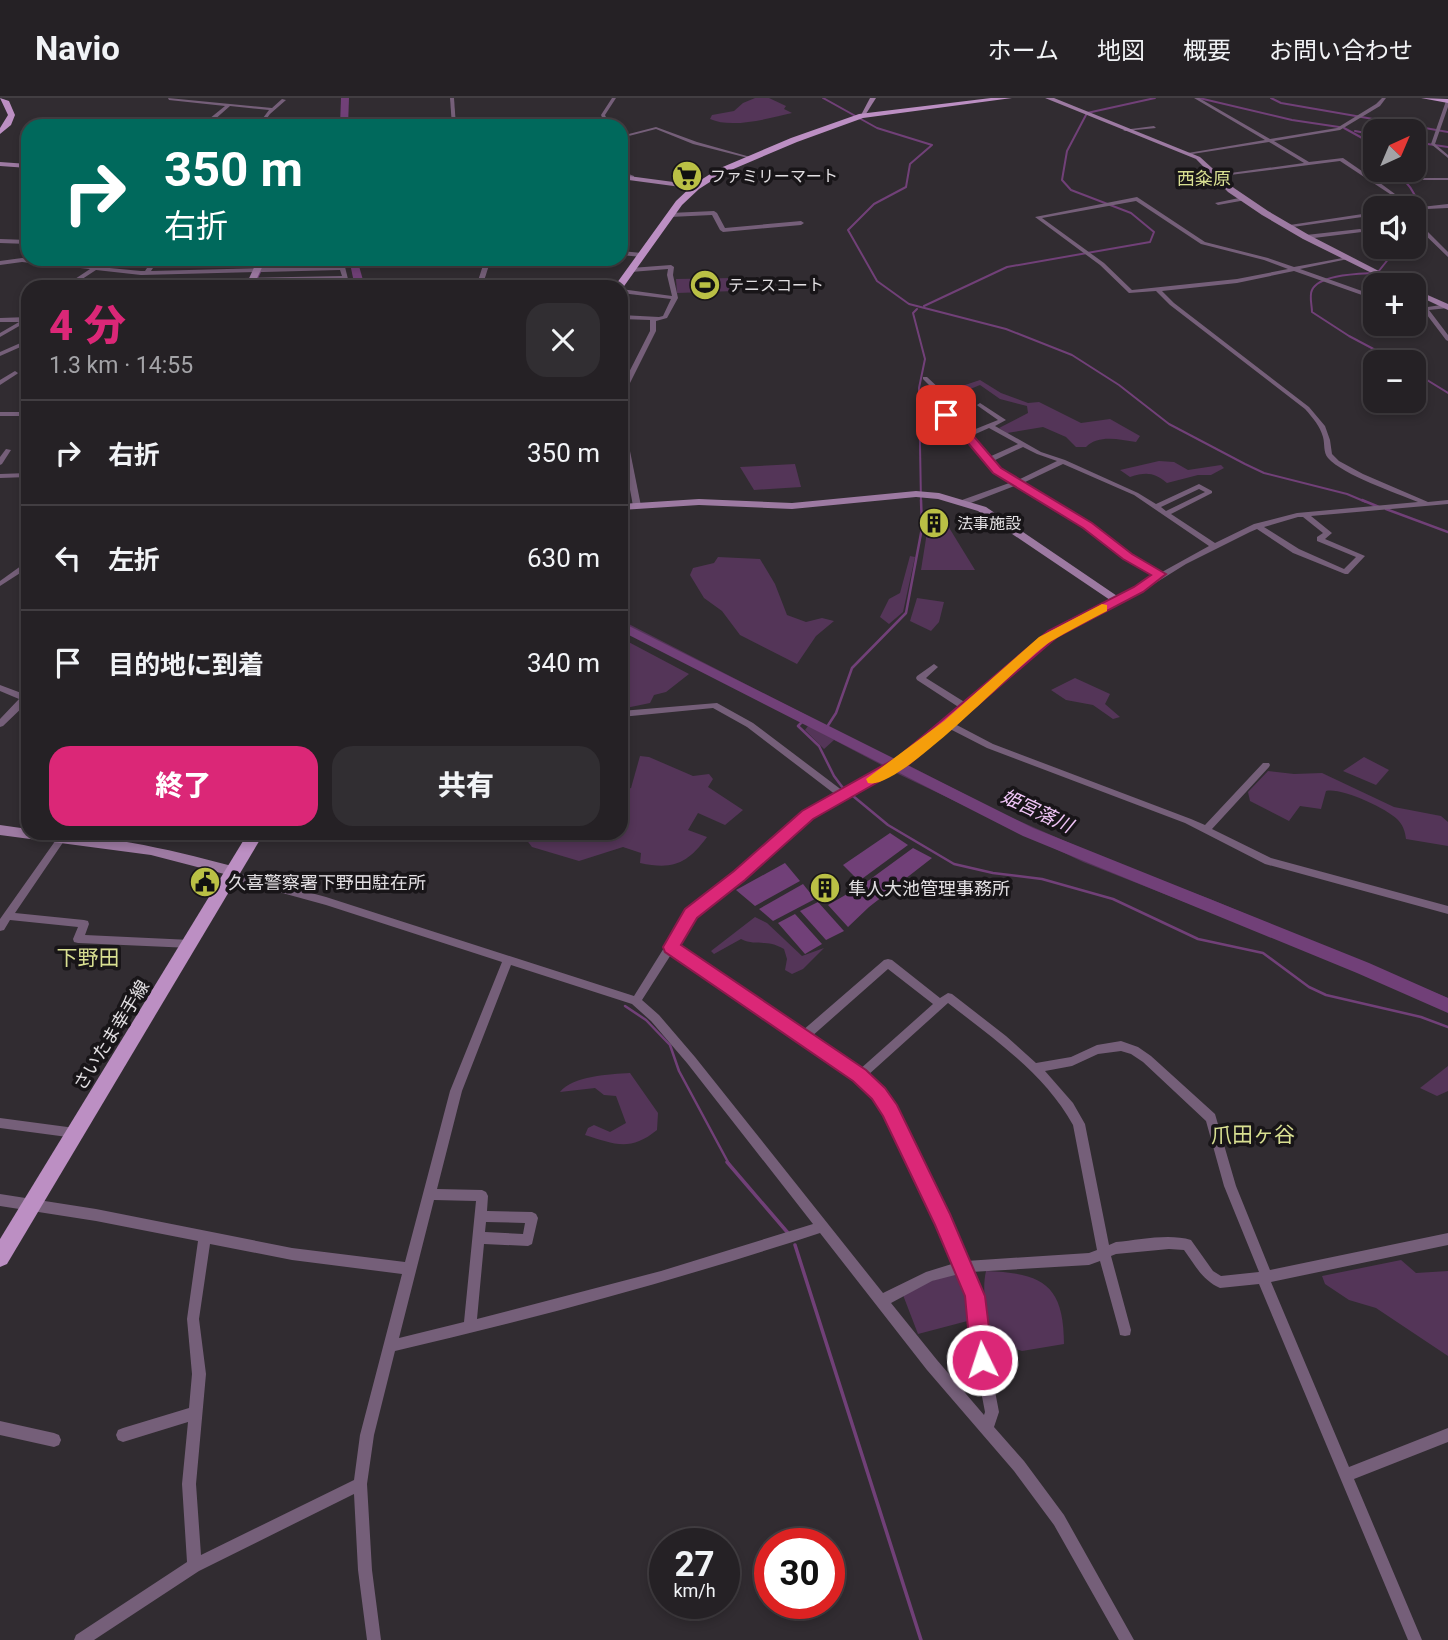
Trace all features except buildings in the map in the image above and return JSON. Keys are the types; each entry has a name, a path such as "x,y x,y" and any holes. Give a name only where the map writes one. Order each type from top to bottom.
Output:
{"main road":[{"path":"0,132 9,123 12,114 9,105 2,98"},
{"path":"625,280 670,215 696,187 721,171 862,116 1008,98"},
{"path":"1429,98 1448,102"},
{"name":"さいたま幸手線","path":"0,1257 252,840"}],"street":[{"path":"171,98 169,99 273,109"},
{"path":"452,98 454,119"},
{"path":"605,119 603,115 614,98"},
{"path":"862,116 873,98"},
{"path":"1048,98 1198,158 1244,199 1286,226 1377,273"},
{"path":"1196,98 1308,162"},
{"path":"1188,154 1338,129 1378,105 1384,98"},
{"path":"265,119 284,100"},
{"path":"1448,102 1433,144 1448,157"},
{"path":"212,119 229,105"},
{"path":"1125,130 1154,127"},
{"path":"628,134 656,128 695,143 751,158"},
{"path":"1116,136 1136,134"},
{"path":"1216,176 1308,162 1345,160 1363,173"},
{"path":"1278,162 1284,165"},
{"path":"0,164 21,166"},
{"path":"628,175 632,177"},
{"path":"628,177 696,187"},
{"path":"1426,180 1448,179"},
{"path":"1436,180 1448,188"},
{"path":"1375,182 1393,195"},
{"path":"1346,258 1292,268 1237,281 1131,292 1102,264 1038,217 1137,198 1195,240 1292,268 1363,293"},
{"path":"1218,203 1244,199"},
{"path":"1426,208 1448,206"},
{"path":"670,215 714,213 723,230 801,223"},
{"path":"1286,226 1363,215"},
{"path":"1320,221 1342,235"},
{"path":"1306,237 1360,231"},
{"path":"1426,232 1448,255"},
{"path":"0,241 21,242"},
{"path":"628,254 642,255"},
{"path":"0,263 21,260"},
{"path":"83,266 105,272 144,273 342,268 345,278 276,280"},
{"path":"144,273 150,266"},
{"path":"166,280 174,266"},
{"path":"191,271 194,266"},
{"path":"211,271 214,266"},
{"path":"233,271 236,266"},
{"path":"252,280 259,266"},
{"path":"77,280 92,271 93,267"},
{"path":"628,318 653,320 664,317 675,298 671,267 631,270"},
{"path":"99,280 105,272"},
{"path":"1157,289 1172,304 1307,408 1319,420 1333,459 1349,469 1429,504"},
{"path":"628,290 675,298"},
{"path":"1426,296 1448,306"},
{"path":"1448,306 1426,310 1448,339"},
{"path":"0,320 21,320"},
{"path":"628,381 653,331 653,320"},
{"path":"0,334 21,323"},
{"path":"0,354 21,344"},
{"path":"0,383 15,373"},
{"path":"925,378 939,391 946,415 997,470 1160,574"},
{"path":"967,435 1003,420 980,405"},
{"path":"0,414 21,414"},
{"path":"990,426 1136,494 1214,547"},
{"path":"988,460 1024,444"},
{"path":"0,463 8,450"},
{"path":"628,458 637,506"},
{"path":"965,502 1016,483 1063,461"},
{"path":"0,477 21,476"},
{"path":"1156,507 1199,486 1210,492 1166,514"},
{"path":"628,507 699,502 792,506 916,495 939,496 982,509 1117,600"},
{"path":"636,1001 691,914 703,902 740,876 808,815 890,771 949,725 1044,640 1138,590 1160,574 1258,526 1305,515 1448,502"},
{"path":"1258,526 1296,551 1345,572 1361,556 1320,539 1328,533 1305,515"},
{"path":"0,584 21,570"},
{"path":"934,667 920,678 967,708"},
{"path":"0,688 21,696"},
{"path":"0,724 21,704"},
{"path":"628,713 714,705 750,725 842,795"},
{"path":"949,725 990,746 1188,821 1268,861 1448,910"},
{"path":"1206,830 1266,765"},
{"path":"0,830 21,833"},
{"path":"0,927 60,840"},
{"path":"69,840 151,850 326,901 636,1001 655,1018 691,1060 932,1365 987,1427 1059,1520 1127,1640"},
{"path":"8,916 84,924 78,939 191,944"},
{"path":"671,947 859,1076 879,1094 890,1111 975,1296 982,1360 992,1412 987,1427"},
{"path":"374,1640 365,1570 360,1484 367,1435 456,1091 508,961"},
{"path":"802,1038 888,963 939,1003"},
{"path":"859,1076 948,997 1032,1068 1074,1114 1079,1125 1104,1253 1125,1330"},
{"path":"1032,1068 1072,1061 1097,1050 1121,1046 1134,1050 1147,1059 1211,1118 1230,1186 1265,1278 1415,1640"},
{"path":"0,1122 75,1133"},
{"path":"430,1194 482,1196 470,1328"},
{"path":"0,1200 292,1254 410,1269"},
{"path":"477,1238 528,1240 531,1219 479,1216"},
{"path":"390,1346 470,1328 716,1262 822,1227"},
{"path":"194,1566 188,1484 199,1374 193,1319 205,1237"},
{"path":"883,1300 930,1276 962,1267 1089,1259 1116,1248 1187,1244 1209,1275 1220,1282 1265,1278 1448,1239"},
{"path":"123,1435 195,1413"},
{"path":"0,1428 54,1440"},
{"path":"1346,1475 1448,1434"},
{"path":"81,1640 194,1566 360,1484"}],"shaded area":[{"path":"755,98 769,98 786,106 784,109 792,113 740,123 710,119 712,115 734,111"},
{"name":"テニスコート","path":"733,278 735,291 677,293 676,279"},
{"path":"980,380 1001,393 1028,403 1039,402 1081,423 1110,419 1140,436 1136,442 1103,439 1086,447 1076,447 1066,437 1043,427 1007,433 999,428 1028,413 1027,406 1000,399 980,385 963,392 972,404 954,397 946,401 944,392"},
{"path":"1159,461 1174,462 1188,470 1221,465 1224,468 1211,475 1198,475 1167,483 1154,475 1130,477 1120,470"},
{"path":"795,464 801,487 754,490 740,467"},
{"path":"928,526 948,526 975,570 921,570"},
{"path":"910,556 915,557 903,612 889,624 880,617 889,599 900,593"},
{"path":"718,557 760,559 775,584 787,615 806,622 822,618 834,621 816,636 797,664 740,635 722,611 704,598 690,575 693,568 714,563"},
{"path":"917,598 944,602 939,622 931,631 910,621"},
{"path":"628,624 810,717 802,716 628,627"},
{"path":"628,642 689,674 666,692 654,695 650,703 628,708"},
{"path":"1075,678 1110,694 1105,704 1120,717 1113,719 1093,705 1066,700 1051,690"},
{"path":"808,726 820,729 891,765 887,768 834,740 824,749 805,730"},
{"path":"640,756 649,757 693,776 709,774 713,779 708,787 743,810 725,825 698,813 688,830 707,837 686,859 670,865 640,863 641,853 623,847 579,861 532,847 527,840 628,840 628,789 631,788"},
{"path":"1364,757 1389,770 1376,785 1343,771"},
{"path":"906,764 1001,813 1124,867 1210,899 1448,998 1448,1003 1104,862 969,801 902,767"},
{"path":"899,770 1050,844 1348,964 1448,1007 1448,1011 1302,948 1083,862 896,773"},
{"path":"1268,771 1322,773 1394,807 1441,816 1448,822 1448,846 1406,839 1402,826 1391,814 1363,799 1341,792 1326,791 1321,809 1300,806 1289,821 1250,801 1248,792"},
{"path":"890,833 908,845 859,881 843,865"},
{"path":"913,848 932,858 869,907 848,927 828,905 861,886"},
{"path":"785,863 800,881 755,906 736,890"},
{"path":"803,884 815,899 773,921 759,909"},
{"path":"818,902 844,931 826,940 800,911"},
{"path":"795,914 822,944 805,954 778,923"},
{"path":"755,917 767,923 802,956 824,948 803,969 792,974 785,970 787,959 784,949 772,944 741,939 714,954 711,951"},
{"path":"1448,1066 1448,1091 1437,1096 1420,1088"},
{"path":"630,1073 658,1113 657,1130 630,1144 613,1143 585,1135 588,1128 594,1125 610,1132 626,1123 616,1096 604,1095 595,1088 560,1092 582,1079"},
{"path":"1401,1260 1416,1273 1448,1271 1448,1356 1376,1308 1349,1300 1325,1284 1322,1276"},
{"path":"986,1271 1022,1275 1046,1286 1060,1308 1064,1344 1022,1351 990,1340 985,1296"},
{"path":"957,1273 969,1287 975,1319 918,1334 903,1295 928,1282"}],"waterway":[{"name":"姫宮落川","path":"344,119 345,98"},
{"path":"823,98 877,128 932,145 910,164 906,187 874,204 848,230 877,281 909,304 1006,329 1072,355 1119,385 1169,424 1264,473 1347,494 1366,502"},
{"path":"924,306 1007,267 1150,242 1154,232 1131,213 1071,190 1062,180 1067,151 1087,113 1155,98"},
{"path":"1199,98 1292,120 1339,127"},
{"path":"1271,98 1281,103 1448,132"},
{"path":"1344,128 1363,138"},
{"path":"1355,131 1363,133"},
{"path":"1426,144 1448,147"},
{"path":"1378,272 1390,257 1415,249 1419,221 1418,204 1406,182"},
{"path":"256,280 263,266"},
{"name":"姫宮落川","path":"355,266 358,280"},
{"path":"1363,274 1331,278 1316,285 1311,295 1312,312 1375,350"},
{"path":"917,309 913,313 925,359 919,388 921,502"},
{"path":"1426,379 1448,393"},
{"path":"825,730 836,713 852,668 906,613 922,528 921,500"},
{"path":"1362,500 1379,507"},
{"path":"1386,509 1448,532"},
{"name":"姫宮落川","path":"628,630 1028,832 1363,968 1448,1006"},
{"path":"804,720 798,726 819,746 843,788"},
{"path":"853,796 888,825 954,864 993,873 1042,879 1113,899 1198,939 1263,953 1309,987 1326,995 1421,1017 1448,1027"},
{"path":"625,1006 646,1020 670,1045 679,1071 729,1164"},
{"path":"727,1162 788,1233"},
{"path":"795,1245 921,1640"}],"slow traffic":[{"path":"874,779 890,771 949,725 1044,640 1102,608"}],"place":[{"name":"ファミリーマート","path":"687,176"},
{"name":"テニスコート","path":"705,285"},
{"name":"法事施設","path":"934,523"},
{"name":"久喜警察署下野田駐在所","path":"205,882"},
{"name":"隼人大池管理事務所","path":"825,888"}],"district":[{"name":"西粂原","path":"1204,178"},
{"name":"下野田","path":"88,958"},
{"name":"爪田ヶ谷","path":"1253,1135"}],"route":[{"path":"946,415 997,470 1160,574 1138,590 1044,640 949,725 890,771 808,815 740,876 703,902 691,914 671,947 859,1076 879,1094 890,1111 943,1220 975,1296 982,1360"}]}
